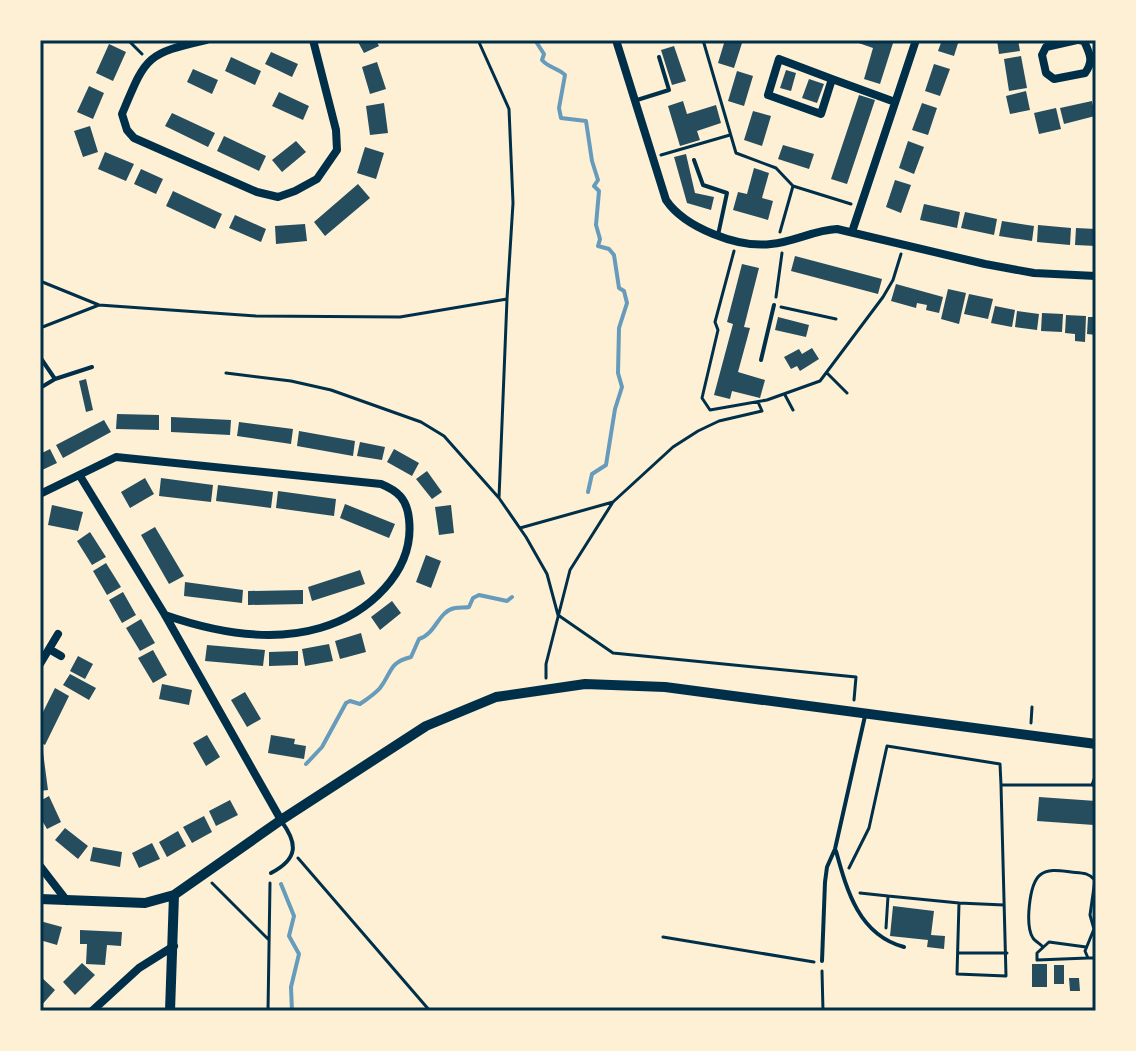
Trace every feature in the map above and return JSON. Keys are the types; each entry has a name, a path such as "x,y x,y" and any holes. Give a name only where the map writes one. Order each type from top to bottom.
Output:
{"street":[{"path":"206,40 172,48 148,60 141,68 122,114 127,130 134,138 257,192 278,197 317,179 337,150 336,130 313,40"},
{"path":"616,40 666,200 675,213 708,233 756,244 779,243 821,230 852,232 1034,273 1096,276"},
{"path":"852,232 916,40"},
{"path":"1078,40 1084,41 1093,54 1091,65 1085,73 1054,79 1046,73 1042,55 1046,47 1078,40"},
{"path":"832,79 821,114 768,95 779,59 895,102"},
{"path":"40,494 116,457 381,484 394,489 408,507 410,530 400,570 374,598 347,617 322,628 262,636 198,626 165,615"},
{"path":"80,476 165,615 281,820"},
{"path":"40,664 58,634"},
{"path":"49,649 61,656"},
{"path":"40,899 145,903 174,895 281,820 426,726 496,697 585,684 665,687 1096,744"},
{"path":"40,866 67,901"},
{"path":"170,1011 174,895"},
{"path":"92,1011 139,968 174,946"}],"lane":[{"path":"637,100 669,90 659,57"},
{"path":"694,160 703,185 727,193 718,235"},
{"path":"761,360 774,305"},
{"path":"40,357 55,379"},
{"path":"40,388 55,379 92,367"},
{"path":"822,961 827,867 835,849 866,713"},
{"path":"273,876 293,852 293,837 281,820"},
{"path":"835,849 847,892 862,917 885,940 904,947"}],"path":[{"path":"128,40 148,60"},
{"path":"478,40 509,109 513,203 499,498"},
{"path":"703,40 736,153 776,168 793,186 859,206"},
{"path":"653,157 730,135"},
{"path":"793,186 779,243 783,261 774,305 836,319"},
{"path":"737,240 715,322 718,330 702,398 710,410 758,402 820,381 883,297 893,280 904,245"},
{"path":"40,281 99,305 256,316 400,317 507,299"},
{"path":"40,328 99,305"},
{"path":"827,372 847,393"},
{"path":"226,373 291,381 331,390 421,422 444,436 499,498 520,528 547,574 558,615 613,653 856,677 853,711"},
{"path":"785,394 793,410"},
{"path":"547,690 546,664 570,570 613,502 673,447 719,421 762,411 758,402"},
{"path":"520,528 613,502"},
{"path":"1031,735 1032,707"},
{"path":"844,879 869,828 887,746 1000,764 1006,976 957,974 959,903"},
{"path":"1001,785 1094,786 1096,774"},
{"path":"293,852 430,1011"},
{"path":"1042,946 1033,939 1031,932 1030,899 1037,878 1043,872 1051,871 1094,874 1095,889 1090,915 1094,929 1086,947 1088,958"},
{"path":"204,875 268,939"},
{"path":"268,1011 270,883 273,876"},
{"path":"847,892 1004,905"},
{"path":"885,940 888,896"},
{"path":"663,937 822,963 823,1011"},
{"path":"1086,947 1057,942 1042,946 1037,960 1096,958"},
{"path":"957,953 1007,953"}],"building":[{"path":"357,40 376,40 379,46 364,53"},
{"path":"725,40 743,40 734,68 718,63"},
{"path":"850,40 894,40 880,84 864,79 873,48"},
{"path":"942,40 959,40 954,56 938,51"},
{"path":"997,40 1018,40 1020,51 999,54"},
{"path":"109,44 126,52 113,81 96,73"},
{"path":"674,46 686,81 672,85 661,50"},
{"path":"271,52 298,64 292,77 265,64"},
{"path":"1021,56 1027,88 1009,91 1004,59"},
{"path":"231,57 261,71 255,85 225,71"},
{"path":"377,62 386,89 370,94 362,67"},
{"path":"934,64 950,69 940,96 925,91"},
{"path":"193,69 218,80 212,94 187,82"},
{"path":"786,70 796,73 791,91 780,88"},
{"path":"737,71 753,76 744,106 728,101"},
{"path":"809,79 824,84 817,103 802,98"},
{"path":"89,86 104,93 93,119 77,112"},
{"path":"1026,91 1030,110 1010,114 1006,96"},
{"path":"279,92 309,106 303,120 272,106"},
{"path":"859,95 875,100 847,184 831,179"},
{"path":"683,101 687,114 716,105 721,123 697,131 700,140 680,146 668,106"},
{"path":"1092,101 1095,116 1064,124 1060,108"},
{"path":"384,103 388,133 370,135 366,106"},
{"path":"922,103 937,108 928,135 912,130"},
{"path":"1056,108 1061,129 1039,134 1034,113"},
{"path":"753,111 771,116 762,146 744,140"},
{"path":"172,113 215,133 208,147 165,126"},
{"path":"90,126 98,152 83,157 74,131"},
{"path":"224,136 266,156 259,171 217,151"},
{"path":"296,141 306,152 282,172 272,160"},
{"path":"908,141 924,147 914,174 899,168"},
{"path":"783,145 814,154 809,169 778,159"},
{"path":"365,147 384,153 376,179 357,173"},
{"path":"105,152 134,164 126,181 98,169"},
{"path":"686,154 695,193 714,197 711,210 687,203 674,157"},
{"path":"754,168 769,173 762,198 773,201 768,220 733,210 738,192 747,194"},
{"path":"141,169 163,179 156,194 134,184"},
{"path":"895,180 911,185 901,213 886,207"},
{"path":"358,184 370,198 325,236 314,222"},
{"path":"173,191 222,214 215,229 166,206"},
{"path":"924,204 960,212 957,228 920,220"},
{"path":"965,212 997,219 994,235 961,228"},
{"path":"235,215 266,229 261,242 229,228"},
{"path":"1002,221 1034,226 1032,241 999,236"},
{"path":"305,224 307,241 276,244 275,226"},
{"path":"1038,225 1071,228 1070,245 1037,242"},
{"path":"1076,228 1096,229 1096,246 1075,245"},
{"path":"795,256 882,279 878,294 791,271"},
{"path":"742,264 759,268 744,327 750,328 738,372 765,380 760,398 732,391 730,399 714,395 733,324 727,322"},
{"path":"896,284 943,297 939,313 926,310 927,305 917,303 916,308 891,301"},
{"path":"948,289 966,293 959,324 941,319"},
{"path":"969,294 993,299 988,319 964,314"},
{"path":"995,306 1015,310 1012,327 991,323"},
{"path":"1017,311 1039,314 1037,330 1015,327"},
{"path":"1042,313 1063,314 1062,332 1041,331"},
{"path":"1066,315 1086,316 1085,342 1075,341 1075,334 1065,333"},
{"path":"778,317 809,325 806,337 775,330"},
{"path":"1088,317 1096,317 1096,335 1087,334"},
{"path":"812,348 819,359 800,371 797,366 791,369 784,357 799,349 802,354"},
{"path":"86,379 93,410 86,412 79,381"},
{"path":"117,414 159,415 159,430 116,429"},
{"path":"171,417 231,420 230,435 171,432"},
{"path":"104,420 111,432 63,458 56,445"},
{"path":"239,422 293,429 291,444 237,436"},
{"path":"299,431 355,441 353,456 297,446"},
{"path":"360,442 385,447 382,460 357,456"},
{"path":"50,449 57,463 40,471 40,454"},
{"path":"394,449 419,463 412,476 387,462"},
{"path":"427,471 442,492 432,499 416,479"},
{"path":"145,478 154,494 130,508 121,492"},
{"path":"161,478 213,485 211,502 159,496"},
{"path":"218,485 273,492 271,508 216,501"},
{"path":"278,491 336,499 334,516 276,508"},
{"path":"345,504 395,524 389,538 340,518"},
{"path":"52,505 83,512 78,531 48,525"},
{"path":"451,505 454,533 439,535 435,507"},
{"path":"155,527 184,576 169,584 141,535"},
{"path":"90,532 106,557 92,565 77,541"},
{"path":"426,555 441,561 431,588 416,582"},
{"path":"106,563 121,587 107,595 93,571"},
{"path":"360,570 365,584 312,601 308,587"},
{"path":"185,582 243,590 242,603 184,596"},
{"path":"303,590 303,604 248,605 248,591"},
{"path":"123,592 136,615 122,623 109,600"},
{"path":"392,601 401,613 380,630 371,617"},
{"path":"141,619 155,643 140,651 126,628"},
{"path":"361,633 366,652 340,659 335,641"},
{"path":"329,644 333,661 305,666 302,649"},
{"path":"207,645 265,650 263,666 205,661"},
{"path":"153,650 167,675 153,683 138,658"},
{"path":"298,651 298,665 269,666 269,652"},
{"path":"78,656 93,664 85,679 70,671"},
{"path":"70,674 96,688 89,700 63,685"},
{"path":"162,684 192,690 189,705 159,699"},
{"path":"55,688 69,696 45,745 40,742 40,718"},
{"path":"245,692 261,719 247,727 231,700"},
{"path":"207,735 220,757 206,766 193,743"},
{"path":"271,735 295,739 294,744 306,746 304,759 268,753"},
{"path":"43,752 48,790 40,791 40,753"},
{"path":"49,796 61,822 47,829 40,817 40,801"},
{"path":"1039,797 1096,801 1094,825 1037,821"},
{"path":"230,800 238,815 216,826 209,811"},
{"path":"204,816 212,832 192,843 183,827"},
{"path":"65,828 88,846 78,859 55,840"},
{"path":"178,831 186,846 167,857 159,842"},
{"path":"152,843 160,859 139,868 132,853"},
{"path":"93,847 122,852 120,867 90,861"},
{"path":"893,906 934,911 931,935 945,936 944,949 927,947 928,940 890,936"},
{"path":"40,921 62,927 57,945 40,940"},
{"path":"80,930 122,932 121,946 107,945 105,965 86,964 87,944 80,944"},
{"path":"82,963 95,975 75,995 63,982"},
{"path":"1032,964 1047,964 1047,987 1032,987"},
{"path":"1054,965 1064,965 1064,984 1054,984"},
{"path":"40,976 55,990 40,1007"},
{"path":"1069,978 1079,978 1080,991 1070,991"}],"waterway":[{"path":"535,40 544,54 542,60 565,75 559,108 561,118 586,121 598,180 594,186 599,191 598,246 609,249 614,255 619,288 624,291 627,303 619,328 618,373 622,387 615,409 606,465 592,474 588,492"},
{"path":"306,764 322,747 346,703 360,704 376,692 395,665 411,657 419,639 445,613 455,608 469,607 473,598 479,595 507,601 512,597"},
{"path":"281,884 294,916 289,936 299,954 291,987 292,1011"}]}
